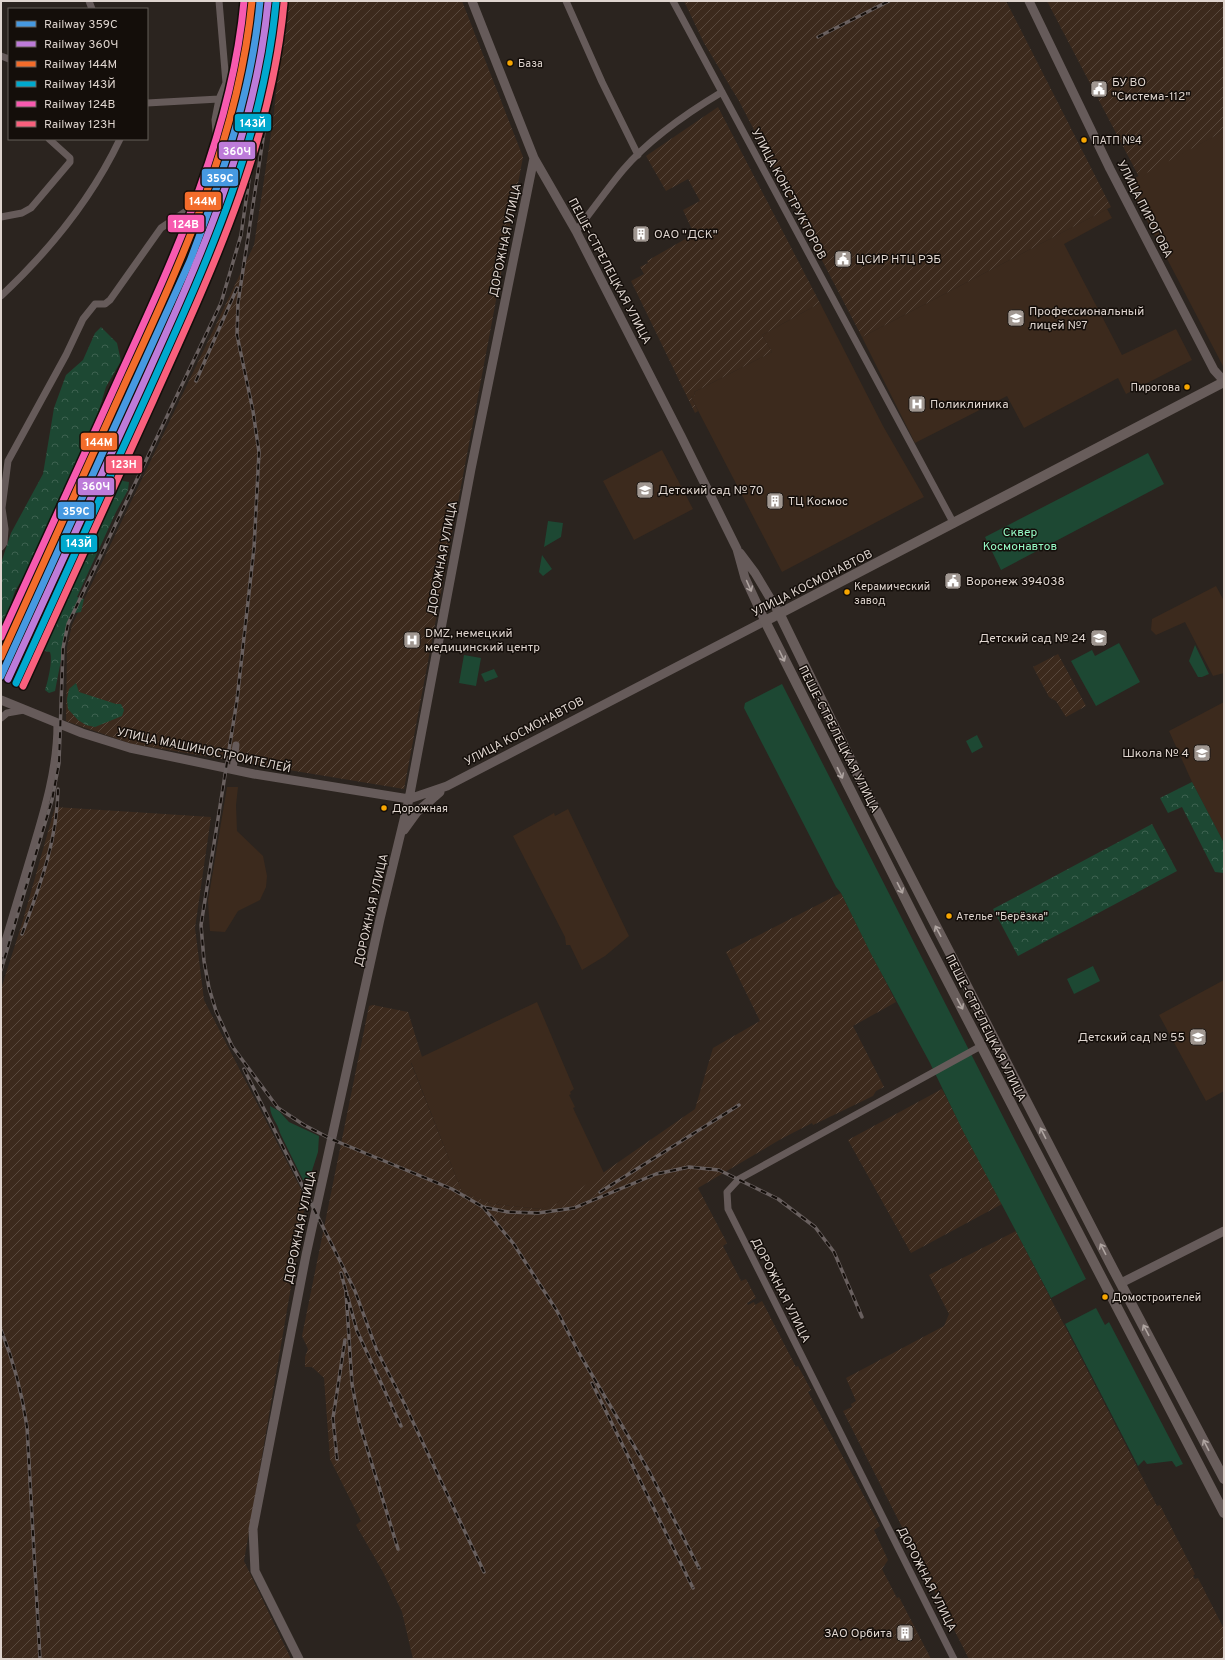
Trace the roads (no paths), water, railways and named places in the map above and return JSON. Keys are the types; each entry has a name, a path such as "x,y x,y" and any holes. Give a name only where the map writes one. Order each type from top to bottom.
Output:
{"main road":[{"name":"УЛИЦА КОСМОНАВТОВ","path":"765,621 954,524 1224,382"},
{"name":"ПЕШЕ-СТРЕЛЕЦКАЯ УЛИЦА","path":"779,613 859,777 1224,1479"},
{"name":"ПЕШЕ-СТРЕЛЕЦКАЯ УЛИЦА","path":"765,621 846,784 1224,1513"}],"street":[{"path":"1,547 4,543 5,529 2,508 8,460 66,355 83,319 95,304 105,304 110,300 161,228 188,210 214,182 220,158 215,120 226,83 218,1"},
{"name":"ПЕШЕ-СТРЕЛЕЦКАЯ УЛИЦА","path":"472,1 534,158 576,231 737,549 755,573 779,613"},
{"path":"566,1 602,82 638,155"},
{"name":"УЛИЦА КОНСТРУКТОРОВ","path":"673,1 954,524"},
{"name":"УЛИЦА ПИРОГОВА","path":"1029,1 1113,176 1214,370 1224,382"},
{"path":"576,231 624,169 638,155 678,121 722,92"},
{"path":"148,103 220,99"},
{"path":"1,217 22,213 32,208 70,162 70,158 50,140"},
{"path":"1,296 21,278 55,239 90,193 109,162 120,140"},
{"name":"ДОРОЖНАЯ УЛИЦА","path":"299,1659 255,1571 253,1529 306,1255 409,798 471,469 534,158"},
{"name":"ПЕШЕ-СТРЕЛЕЦКАЯ УЛИЦА","path":"737,549 745,578 765,621"},
{"name":"УЛИЦА КОСМОНАВТОВ","path":"409,798 447,786 765,621"},
{"name":"УЛИЦА МАШИНОСТРОИТЕЛЕЙ","path":"1,700 57,724 130,748 233,770 309,784 409,798"},
{"path":"1,718 7,713 24,710"},
{"path":"1,954 53,776 57,744 57,724"},
{"path":"233,770 236,744"},
{"path":"401,835 417,812 447,786"},
{"name":"ДОРОЖНАЯ УЛИЦА","path":"954,1659 728,1210 727,1192 739,1179 981,1046"},
{"path":"1121,1283 1224,1230"}],"railway":[{"path":"1,970 52,800 59,763 63,648 68,624 221,303 241,235 275,1"},
{"path":"282,1 280,27 238,303 237,335 253,411 259,452 254,548 237,700 201,925 204,961 209,988 216,1011 232,1046 278,1108 304,1125 331,1139 452,1189 483,1207 508,1212 538,1213 574,1208 656,1174 689,1167 719,1170 778,1199 815,1227 834,1252 862,1317"},
{"path":"818,37 889,1"},
{"path":"196,381 237,288"},
{"path":"22,934 41,881 51,845 57,808 58,789"},
{"path":"244,1069 355,1291 377,1351 404,1403 484,1572"},
{"path":"600,1192 739,1105"},
{"path":"483,1207 513,1243 557,1311 579,1353 650,1473 699,1568"},
{"path":"341,1273 357,1331 401,1426"},
{"path":"346,1292 352,1384 359,1422 398,1549"},
{"path":"1,1330 17,1378 27,1427 40,1659"},
{"path":"337,1459 333,1418 345,1340"},
{"path":"592,1383 693,1588"}],"rail line":[{"name":"124В","path":"1,637 162,282 199,191 214,145 227,97 238,50 244,1"},
{"name":"144М","path":"1,657 148,334 188,242 206,195 222,148 235,100 245,51 252,1"},
{"name":"359С","path":"1,676 190,261 224,166 243,101 256,35 260,1"},
{"name":"360Ч","path":"8,679 160,346 201,251 220,202 236,154 250,104 261,54 268,2"},
{"name":"143Й","path":"16,683 189,300 228,204 258,105 269,54 276,2"},
{"name":"123Н","path":"23,686 175,353 217,256 252,158 266,107 277,56 284,3"}],"place":[{"name":"База","path":"510,63"},
{"name":"БУ ВО \"Система-112\"","path":"1099,89"},
{"name":"ПАТП №4","path":"1084,140"},
{"name":"ОАО \"ДСК\"","path":"641,234"},
{"name":"ЦСИР НТЦ РЭБ","path":"843,259"},
{"name":"Профессиональный лицей №7","path":"1016,318"},
{"name":"Пирогова","path":"1187,387"},
{"name":"Поликлиника","path":"917,404"},
{"name":"Детский сад № 70","path":"645,490"},
{"name":"ТЦ Космос","path":"775,501"},
{"name":"Воронеж 394038","path":"953,581"},
{"name":"Керамический завод","path":"847,592"},
{"name":"Детский сад № 24","path":"1099,638"},
{"name":"DMZ, немецкий медицинский центр","path":"412,640"},
{"name":"Школа № 4","path":"1202,753"},
{"name":"Дорожная","path":"384,808"},
{"name":"Ателье \"Берёзка\"","path":"949,916"},
{"name":"Детский сад № 55","path":"1198,1037"},
{"name":"Домостроителей","path":"1105,1297"},
{"name":"ЗАО Орбита","path":"905,1633"}],"park label":[{"name":"Сквер Космонавтов","path":"1020,539"}]}
